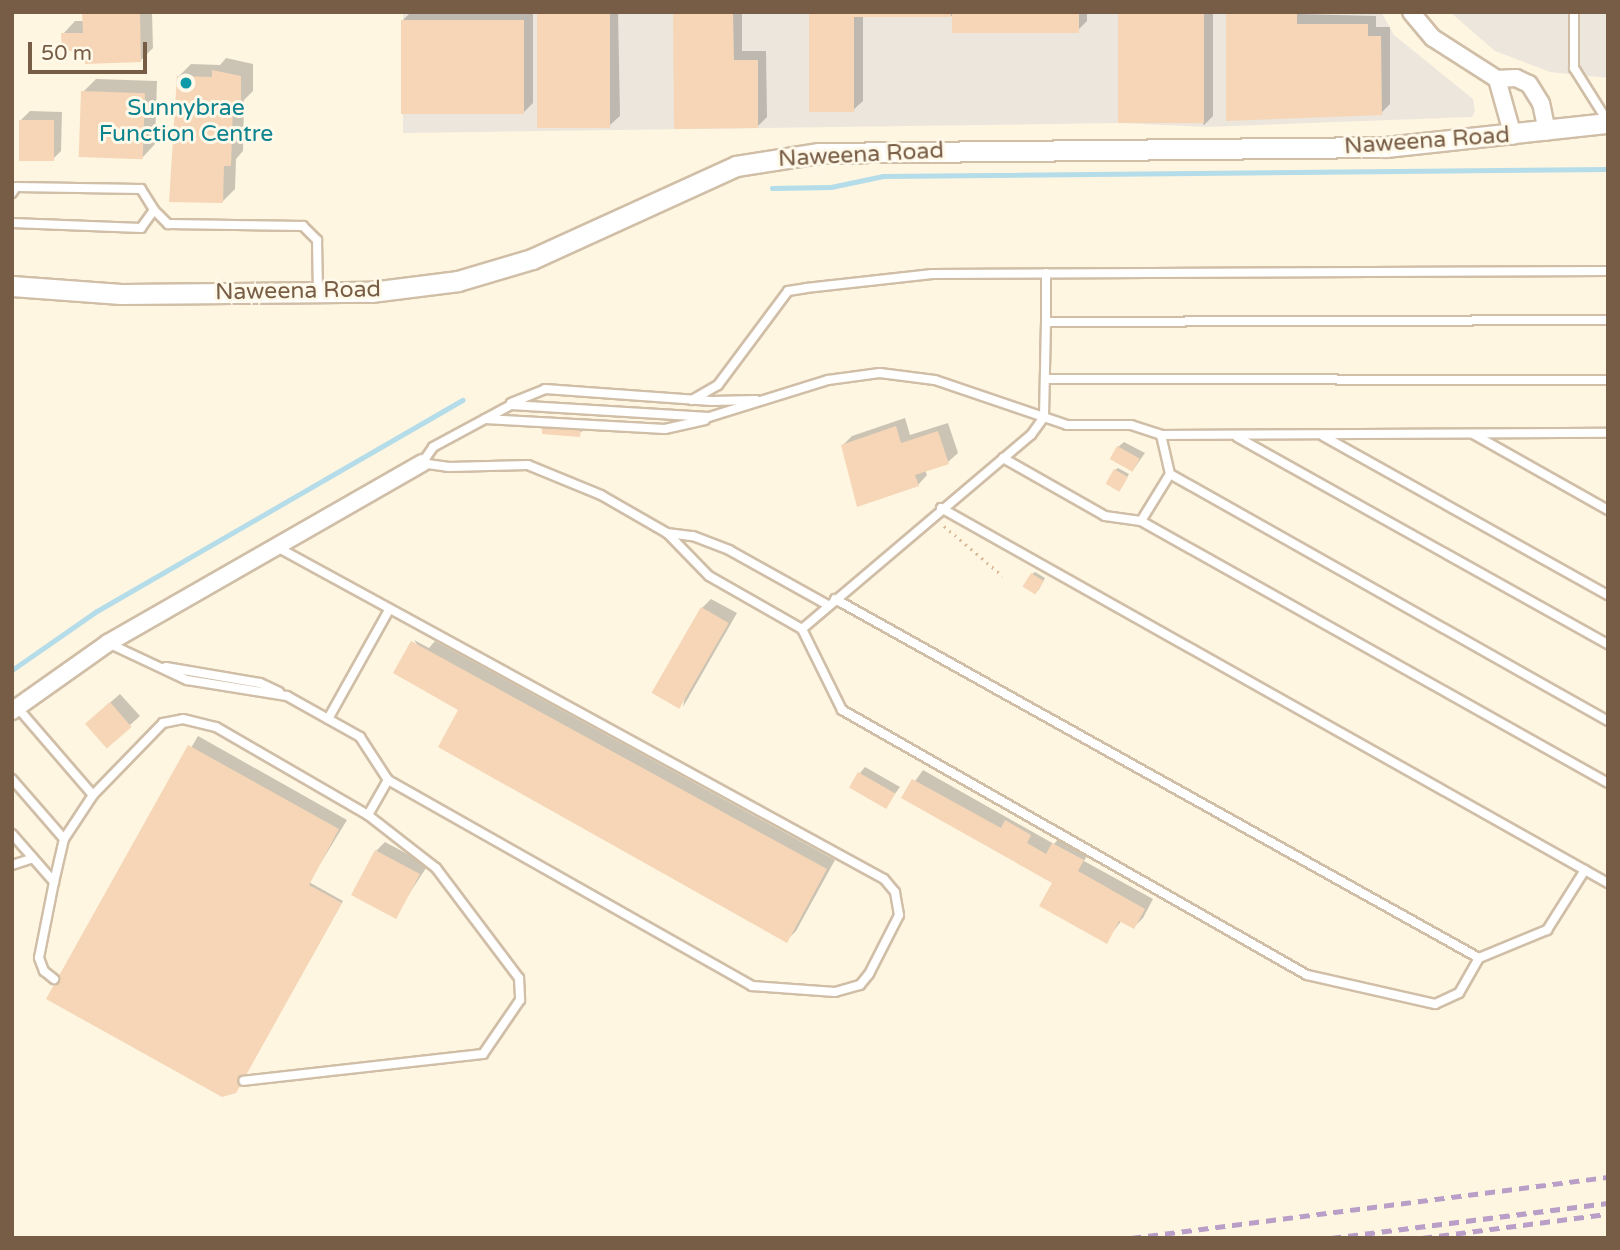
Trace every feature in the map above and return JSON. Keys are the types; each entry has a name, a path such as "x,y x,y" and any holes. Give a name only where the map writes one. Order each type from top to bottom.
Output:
{"street":[{"path":"1411,12 1433,38 1497,79 1516,78 1529,84 1541,103 1547,131"},
{"path":"1497,79 1513,136"},
{"name":"Naweena Road","path":"12,286 121,294 371,292 458,281 532,259 694,181 775,158 870,150 1386,147 1513,136 1608,123"},
{"path":"14,709 108,643 422,463"}],"lane":[{"path":"1574,12 1574,68 1608,123"},
{"path":"12,192 16,187 141,189 153,210 168,224 303,226 317,240 317,292"},
{"path":"12,223 141,228 153,210"},
{"path":"692,400 718,385 788,290 932,274 1608,271"},
{"path":"802,629 938,511 1031,435 1044,417 1046,273"},
{"path":"1046,322 1608,320"},
{"path":"476,422 496,417 678,428 828,380 906,374 1067,425 1131,425 1161,435 1608,433"},
{"path":"1045,379 1608,380"},
{"path":"773,398 692,400 539,389 433,447 422,463 449,467 504,463 547,470 667,533 709,576 802,629 842,710 1307,975 1435,1004 1459,993 1479,958 1547,930 1585,870"},
{"path":"502,407 553,406 637,413 721,415"},
{"path":"1473,434 1608,510"},
{"path":"1141,522 1170,474 1161,435"},
{"path":"1235,435 1608,644"},
{"path":"1321,435 1608,595"},
{"path":"1003,458 1105,516 1141,522 1608,783"},
{"path":"1170,474 1608,721"},
{"path":"938,511 1608,883"},
{"path":"667,533 693,536 729,550 831,602 1479,958"},
{"path":"156,666 248,681 287,696 360,737 388,780 762,989 835,992 860,985 897,926 895,892 884,879 443,634 389,610 274,546"},
{"path":"328,719 389,610"},
{"path":"108,643 187,680 287,696"},
{"path":"14,709 93,795"},
{"path":"54,979 44,971 39,958 64,839 93,795 154,729 183,719 216,727 368,815 436,868 520,978 520,1000 496,1041 475,1057 244,1081"},
{"path":"12,779 64,839"},
{"path":"368,815 388,780"},
{"path":"12,834 54,882"},
{"path":"13,867 33,858"}],"path":[{"path":"938,511 1003,576"}],"shaded area":[{"path":"403,12 1381,12 1394,35 1473,99 1475,110 1472,117 1207,127 1121,123 403,133"},
{"path":"1450,12 1608,12 1608,78 1550,72 1495,51"}],"building":[{"path":"82,12 140,12 141,62 85,64 85,51 62,51 61,33 83,33"},
{"path":"537,12 610,12 610,128 537,128"},
{"path":"673,12 733,12 734,60 758,60 758,128 674,129"},
{"path":"809,12 951,12 951,17 854,17 854,112 809,112"},
{"path":"952,12 1079,12 1079,33 952,33"},
{"path":"1118,12 1204,12 1204,123 1118,123"},
{"path":"1226,12 1297,12 1297,24 1368,24 1368,36 1381,36 1382,115 1226,121"},
{"path":"401,20 524,20 524,114 401,114"},
{"path":"212,70 241,76 241,106 233,105 231,166 224,166 223,203 169,202 177,76 212,77"},
{"path":"81,91 145,93 143,159 79,157"},
{"path":"19,120 54,120 54,161 19,161"},
{"path":"896,426 901,443 938,431 949,464 915,475 919,486 857,507 841,445"},
{"path":"542,427 581,429 580,437 542,434"},
{"path":"1117,446 1140,459 1132,472 1110,459"},
{"path":"1114,469 1128,477 1119,492 1106,484"},
{"path":"1031,573 1044,581 1035,595 1023,587"},
{"path":"701,607 729,623 679,709 652,693"},
{"path":"411,641 827,869 787,943 438,747 458,710 393,673"},
{"path":"110,702 132,727 107,749 85,724"},
{"path":"188,745 339,829 309,885 342,903 236,1093 222,1097 46,999"},
{"path":"858,772 895,794 886,809 849,788"},
{"path":"912,779 1001,828 1005,820 1031,835 1027,843 1046,854 1052,843 1084,860 1078,871 1145,909 1134,929 1119,921 1107,944 1039,906 1052,883 901,798"},
{"path":"375,850 420,874 396,919 351,895"}],"waterway":[{"path":"772,188 831,187 883,176 1608,169"},
{"path":"12,670 97,611 462,400"}],"railway":[{"path":"1131,1238 1608,1177"},
{"path":"1331,1238 1608,1203"},
{"path":"1422,1238 1608,1214"}],"place":[{"name":"Sunnybrae Function Centre","path":"186,83"}]}
